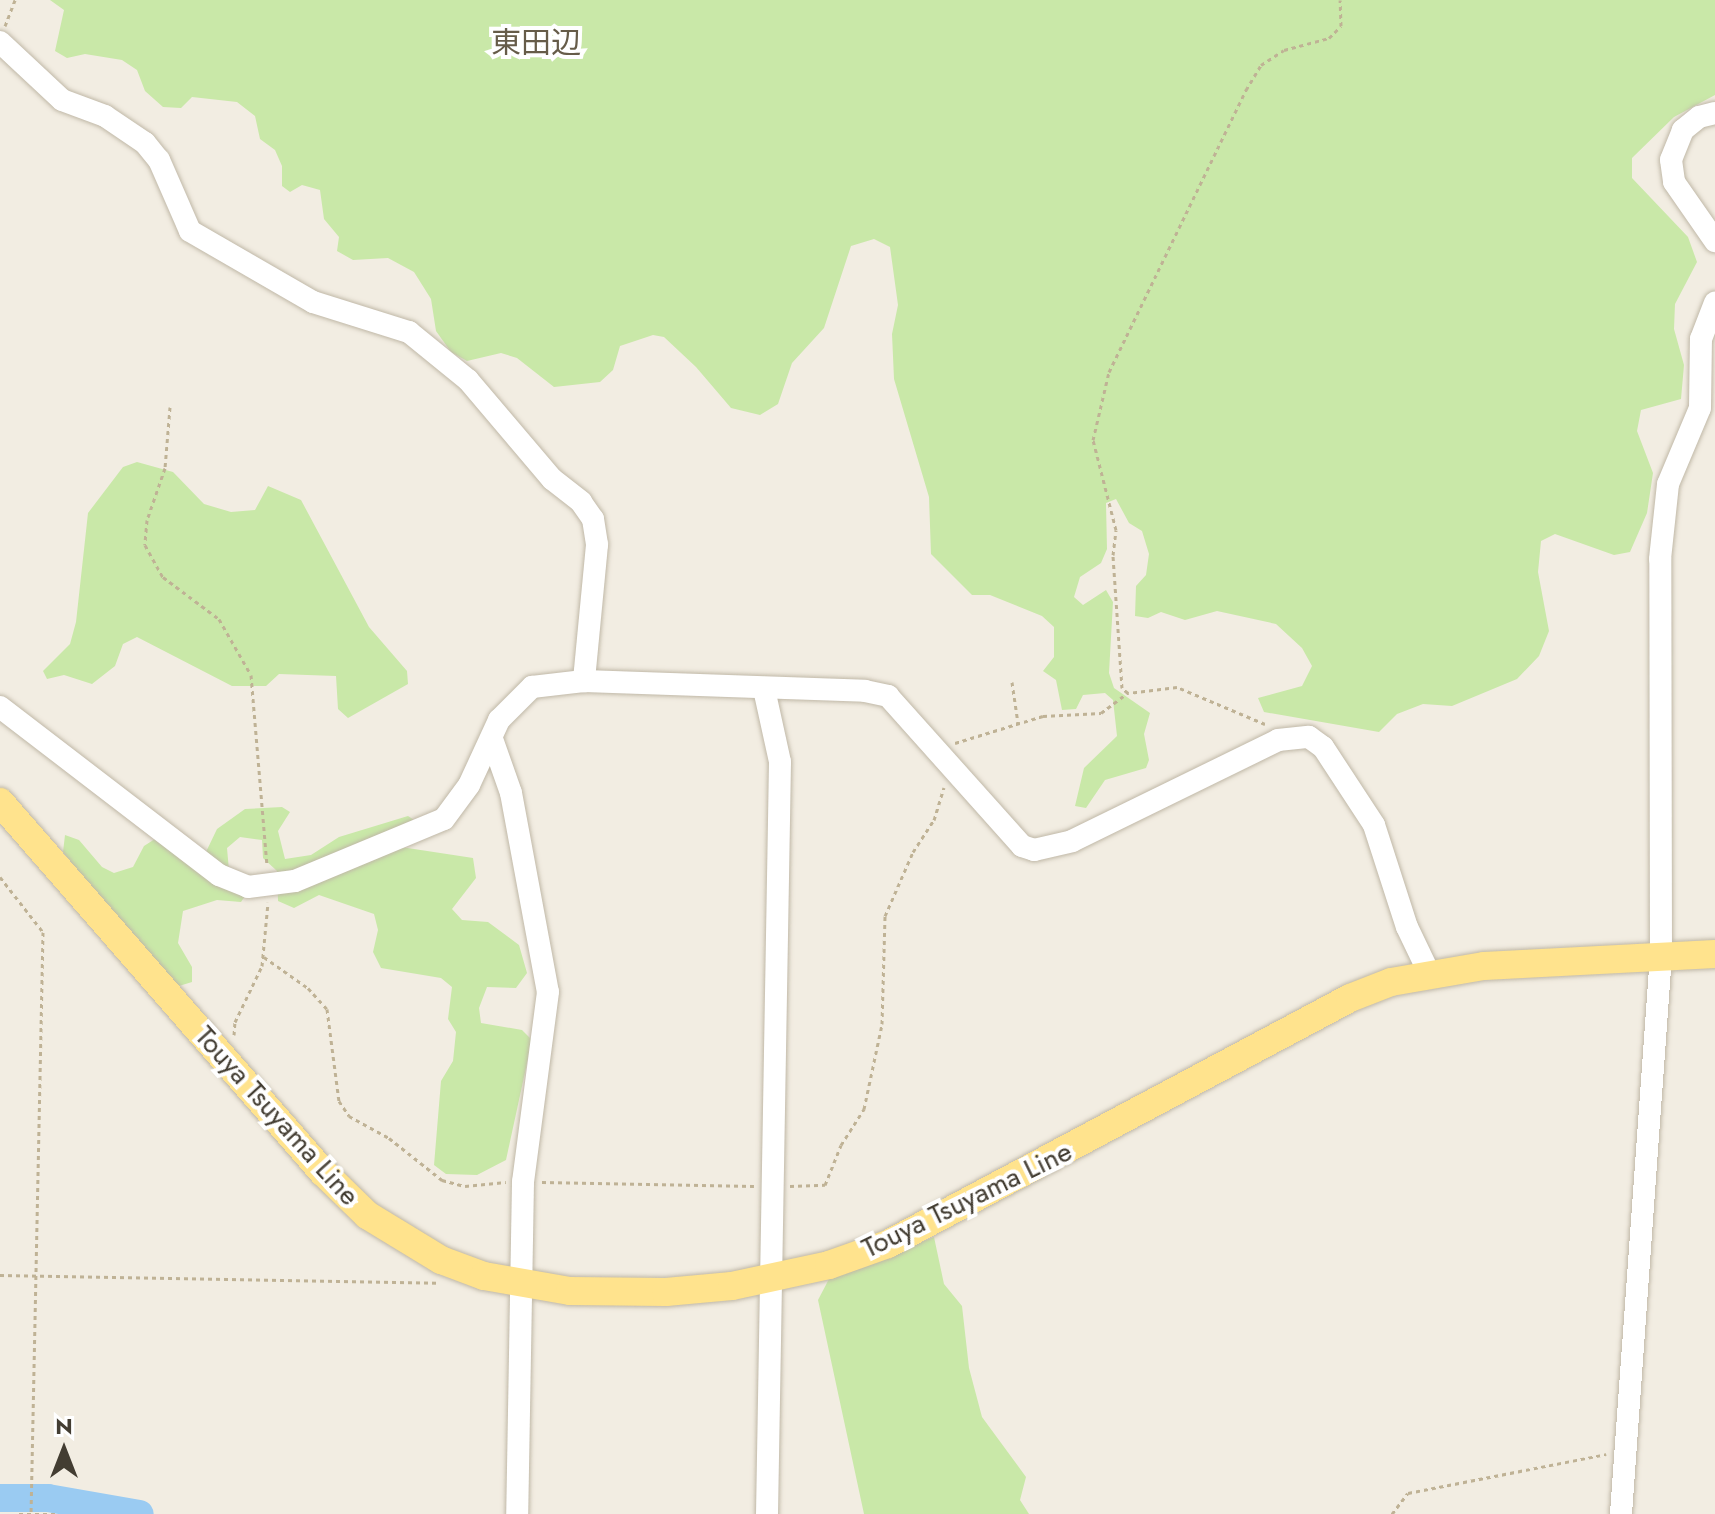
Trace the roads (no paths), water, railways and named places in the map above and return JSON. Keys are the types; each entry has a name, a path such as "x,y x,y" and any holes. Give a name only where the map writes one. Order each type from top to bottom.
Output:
{"main road":[{"name":"Touya Tsuyama Line","path":"0,802 226,1061 367,1215 441,1260 519,1284 570,1291 666,1292 773,1278 829,1265 910,1234 1350,998 1429,973 1661,955 1715,954"}],"street":[{"path":"0,42 62,100 125,126 145,143 159,160 190,231 313,302 409,332 468,380 552,479 581,502 593,519 597,545 584,681"},
{"path":"1715,113 1699,117 1683,130 1671,160 1674,182 1715,241"},
{"path":"1621,1514 1661,955 1660,559 1668,484 1700,408 1701,339 1715,303"},
{"path":"0,707 219,875 248,887 268,887 414,836 444,819 458,804 505,712 532,687 584,681 865,691 888,696 945,755 1022,846 1048,850 1278,740 1309,737 1354,790 1374,825 1407,927 1429,973"},
{"path":"764,689 780,752 767,1514"},
{"path":"492,739 511,793 548,992 523,1182 517,1514"}],"waterway":[{"path":"0,1498 48,1498 140,1514"}],"district":[{"name":"東田辺","path":"536,43"}]}
